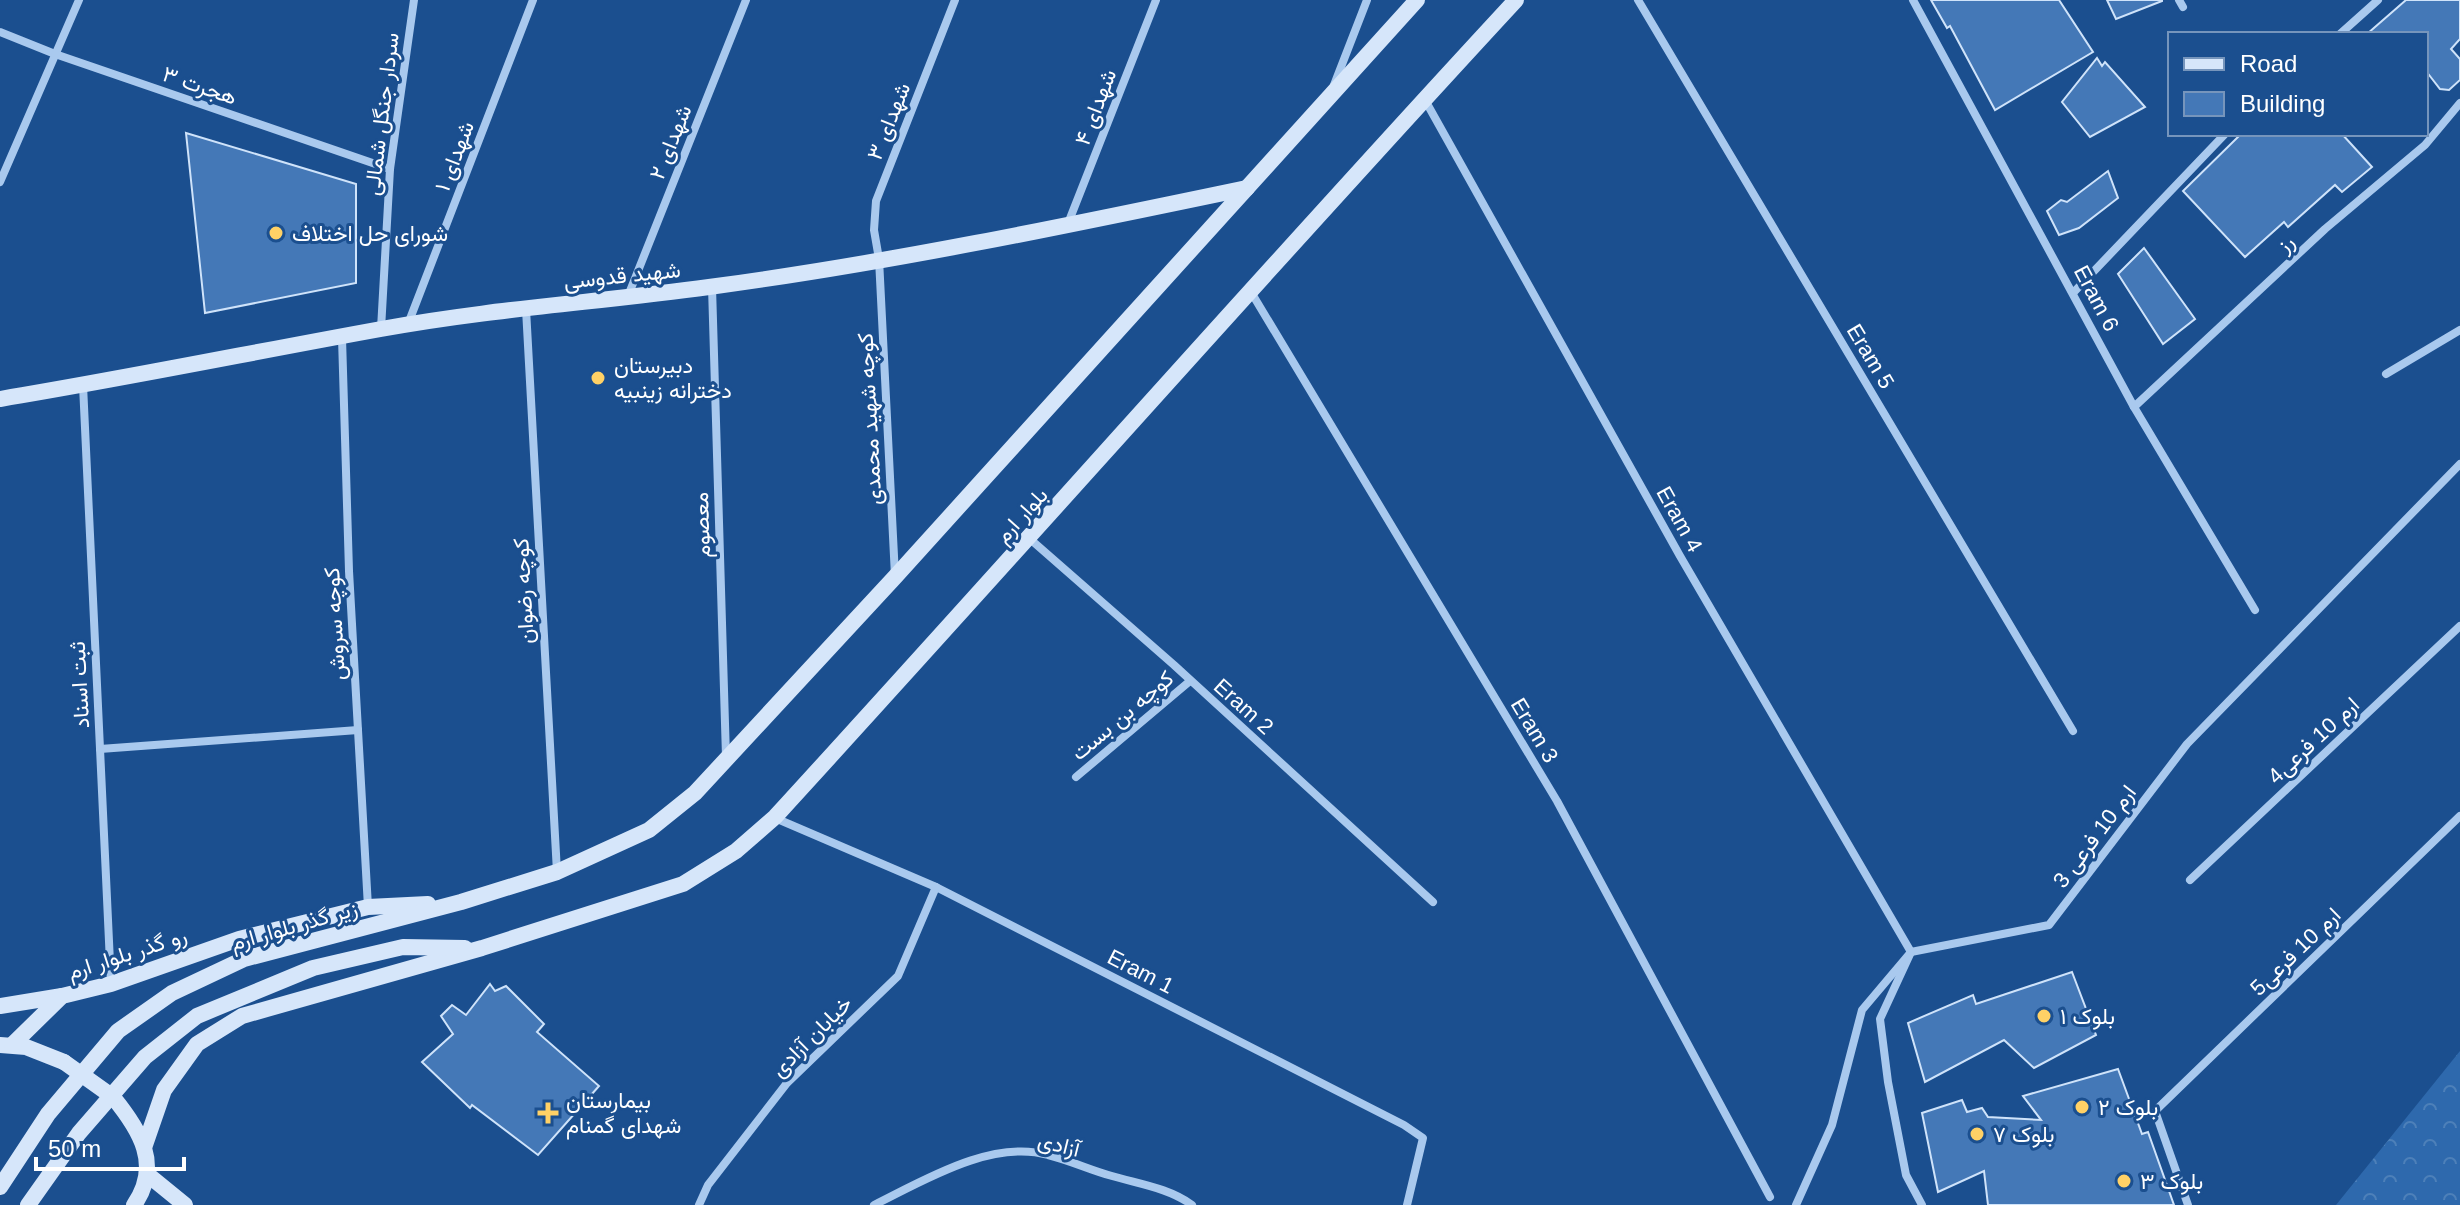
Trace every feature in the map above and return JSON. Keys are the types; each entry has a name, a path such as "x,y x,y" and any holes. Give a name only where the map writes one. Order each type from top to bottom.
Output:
{"main road":[{"path":"461,902 557,872 649,830 695,793 895,577 1417,0"},
{"name":"بلوار ارم","path":"145,1145 164,1090 197,1044 242,1016 482,948 683,884 736,851 775,817 1030,539 1183,364 1516,0"},
{"name":"شهید قدوسی","path":"0,401 381,329 526,308 712,287 879,259 1067,226 1247,188"},
{"name":"رو گذر بلوار ارم","path":"4,1044 62,996 111,984 239,939 368,907 461,902"},
{"name":"زیر گذر بلوار ارم","path":"0,1187 48,1114 118,1031 172,993 244,959 461,902"},
{"path":"28,1205 79,1133 145,1057 197,1016 313,968 403,947 482,948"},
{"path":"0,1006 62,996"},
{"path":"4,1044 26,1047 64,1062 113,1097 131,1119 145,1145 147,1174 141,1195 134,1205"},
{"path":"147,1174 185,1205"}],"street":[{"path":"0,182 79,0"},
{"name":"سردار جنگل شمالی","path":"381,329 390,169 414,0"},
{"name":"شهدای ۱","path":"408,325 533,0"},
{"name":"شهدای ۲","path":"628,297 746,0"},
{"name":"شهدای ۳","path":"879,259 874,230 876,201 955,0"},
{"name":"شهدای ۴","path":"1067,226 1156,0"},
{"path":"1329,98 1367,0"},
{"name":"Eram 5","path":"1638,0 2073,731"},
{"name":"Eram 6","path":"1913,0 2134,407 2255,610"},
{"path":"2342,32 2378,0"},
{"name":"هجرت ۳","path":"0,32 55,54 390,169"},
{"name":"Eram 4","path":"1424,99 1680,556 1911,952"},
{"name":"رز","path":"2134,407 2325,229 2425,145 2460,103"},
{"path":"2073,293 2223,136"},
{"name":"کوچه شهید محمدی","path":"879,259 895,577"},
{"name":"معصوم","path":"712,287 726,761"},
{"name":"Eram 3","path":"1251,292 1557,801 1770,1197"},
{"name":"کوچه رضوان","path":"526,308 557,872"},
{"path":"2386,374 2460,330"},
{"name":"کوچه سروش","path":"342,338 349,571 368,907"},
{"name":"ثبت اسناد","path":"83,384 111,984"},
{"name":"ارم 10 فرعی 3","path":"1911,952 2049,925 2187,744 2460,464"},
{"name":"Eram 2","path":"1030,539 1433,902"},
{"name":"ارم 10 فرعی4","path":"2190,880 2460,626"},
{"name":"کوچه بن بست","path":"1076,777 1190,681"},
{"path":"100,749 358,730"},
{"name":"ارم 10 فرعی5","path":"2188,1205 2155,1111 2460,816"},
{"name":"Eram 1","path":"775,817 936,887 1404,1125 1423,1138 1407,1205"},
{"name":"خیابان آزادی","path":"699,1205 708,1185 787,1083 898,976 936,887"},
{"path":"1796,1205 1832,1125 1862,1010 1911,952"},
{"path":"1911,952 1880,1019 1888,1082 1906,1175 1922,1205"},
{"name":"آزادی","path":"874,1205 963,1162 1005,1153 1045,1154 1089,1170 1179,1195 1192,1205"}],"green space":[{"path":"2460,1051 2460,1205 2336,1205"}],"building":[{"path":"1931,0 2059,0 2093,52 1995,110 1950,26 1947,28"},
{"path":"2107,0 2162,0 2162,1 2116,19"},
{"path":"2406,0 2460,0 2460,39 2451,49 2460,59 2460,80 2449,90 2440,89 2428,74 2428,32 2369,32"},
{"path":"2097,58 2102,66 2105,62 2145,107 2090,137 2062,102"},
{"name":"شورای حل اختلاف","path":"186,133 356,184 356,283 205,313"},
{"path":"2239,136 2344,136 2372,167 2342,192 2335,185 2288,227 2284,222 2245,257 2183,191"},
{"path":"2108,171 2118,198 2079,228 2059,235 2047,211 2061,200 2067,202"},
{"path":"2144,248 2195,319 2163,344 2118,274"},
{"path":"2072,972 2096,1035 2034,1068 2004,1040 1925,1082 1908,1023 1973,995 1976,1004"},
{"path":"490,984 495,991 506,986 544,1024 537,1032 599,1086 538,1155 472,1105 470,1108 422,1062 453,1034 441,1016 452,1005 466,1015"},
{"path":"2118,1069 2142,1134 2148,1132 2174,1205 1988,1205 1984,1171 1938,1192 1922,1113 1962,1100 1967,1112 1982,1108 1988,1117 2041,1120 2023,1096"}],"place":[{"name":"شورای حل اختلاف","path":"276,233"},
{"name":"دبیرستان دخترانه زینبیه","path":"598,378"},
{"name":"بلوک ۱","path":"2044,1016"},
{"name":"بلوک ۲","path":"2082,1107"},
{"name":"بیمارستان شهدای گمنام","path":"548,1113"},
{"name":"بلوک ۷","path":"1977,1134"},
{"name":"بلوک ۳","path":"2124,1181"}]}
